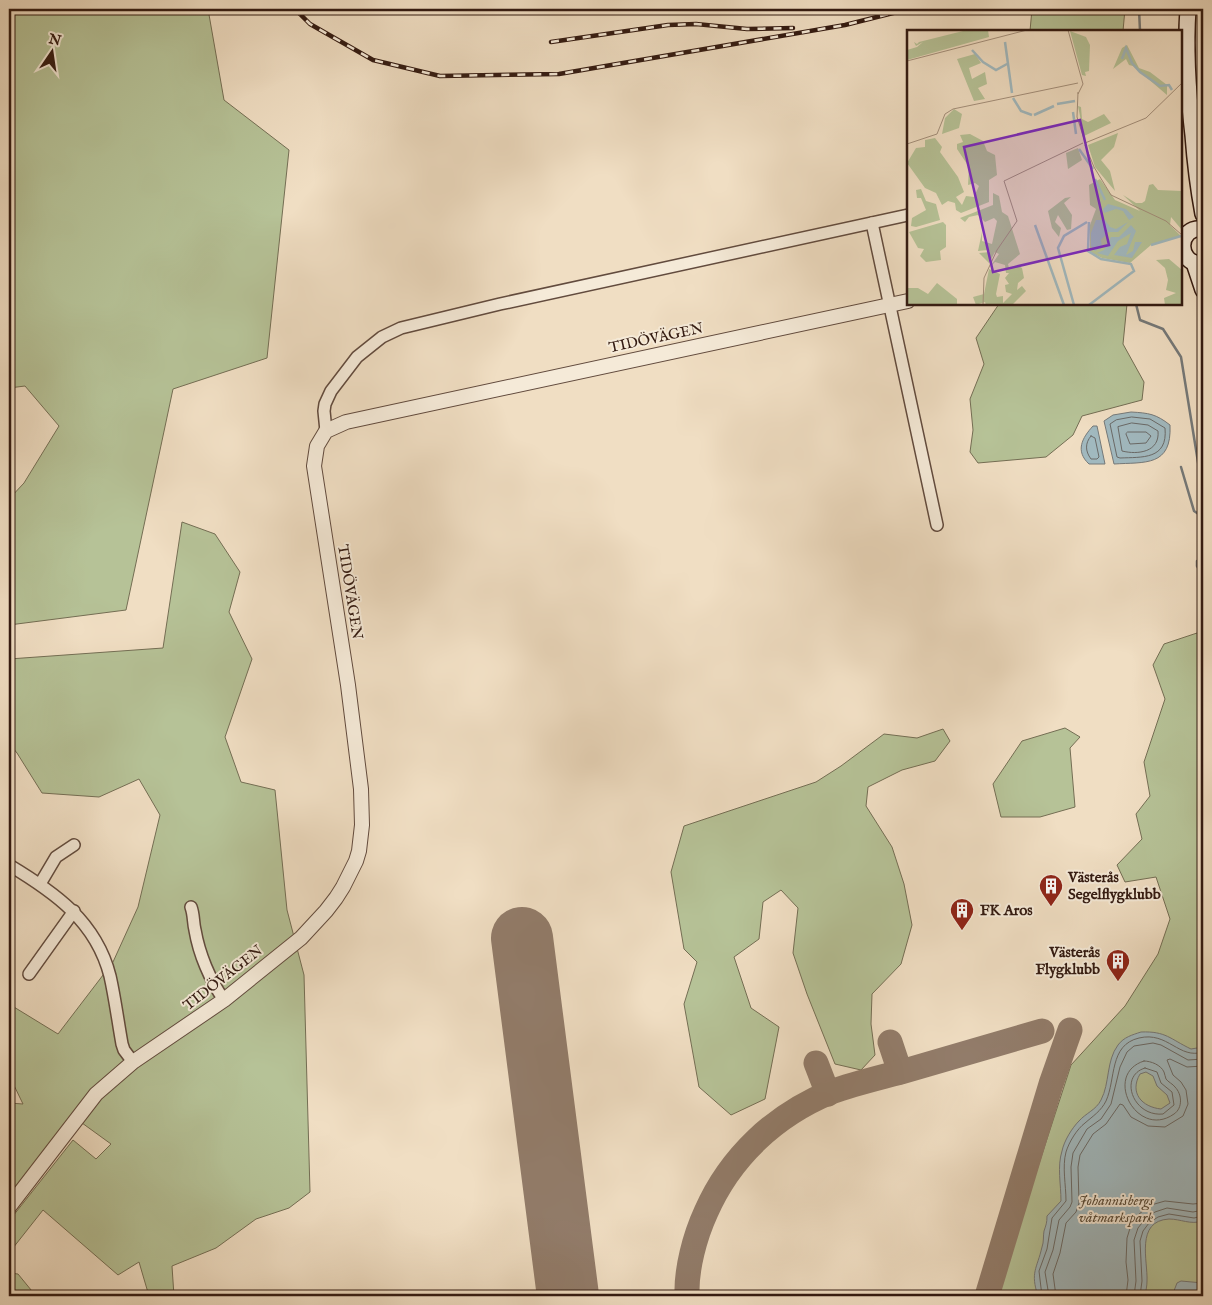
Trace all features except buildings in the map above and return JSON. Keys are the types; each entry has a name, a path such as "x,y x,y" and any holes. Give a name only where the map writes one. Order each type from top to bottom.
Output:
{"main road":[{"path":"1188,9 1187,70 1196,182 1203,214"},
{"path":"1196,182 1190,234 1182,244 1183,252 1191,261 1203,290"}],"street":[{"path":"326,431 324,411 331,391 357,358 382,337 401,328 500,304 907,215"},
{"path":"872,223 937,525"},
{"name":"TIDÖVÄGEN","path":"9,1207 96,1094 132,1062 224,1000 301,938 321,917 343,887 359,850 362,815 360,780 348,685 314,466 317,446 326,431 346,422 907,301"},
{"path":"40,884 56,858 74,845"},
{"path":"9,865 40,884 74,911 86,927 106,964 122,1044 132,1062"},
{"path":"192,907 194,929 202,956 215,988 224,1000"},
{"path":"29,974 74,911"}],"green space":[{"path":"9,9 208,9 224,100 289,150 267,358 173,389 126,610 9,625 9,499 24,483 59,426 25,386 9,388"},
{"path":"1032,9 1125,9 1123,30 1030,30"},
{"path":"998,305 1127,305 1123,344 1144,382 1142,400 1082,416 1073,435 1046,457 978,463 970,452 973,430 970,399 984,364 976,338"},
{"path":"182,522 215,534 240,572 229,612 252,659 225,737 241,782 275,790 287,910 304,975 310,1192 289,1208 256,1219 216,1248 172,1266 174,1296 149,1296 139,1262 118,1275 43,1210 9,1253 9,1221 73,1140 96,1159 111,1144 71,1115 9,1200 9,1103 23,1104 9,1075 9,1004 58,1034 113,962 138,907 160,815 139,779 99,797 42,793 9,743 9,659 163,648"},
{"name":"Johannisbergs våtmarkspark","path":"1203,631 1203,1296 996,1296 1071,1065 1125,1006 1158,954 1170,919 1156,877 1125,882 1117,865 1142,839 1136,814 1150,796 1144,762 1165,699 1153,665 1164,644"},
{"path":"1065,728 1080,737 1070,748 1075,807 1040,817 1001,817 993,784 1022,741"},
{"path":"943,729 950,741 935,761 902,770 868,787 866,806 892,847 904,884 912,925 901,964 872,994 871,1024 875,1055 861,1070 835,1064 793,953 798,908 781,890 763,902 759,939 734,957 751,1008 779,1027 765,1099 731,1115 699,1087 684,1004 697,962 684,949 671,872 684,826 816,782 884,734 917,738"},
{"path":"9,1273 18,1274 36,1296 9,1296"}],"water":[{"path":"1131,412 1161,418 1170,425 1166,449 1154,460 1114,464 1104,421 1113,415"},
{"path":"1093,426 1097,426 1105,464 1089,464 1082,454 1083,440"},
{"name":"Johannisbergs våtmarkspark","path":"1141,1032 1168,1036 1191,1049 1203,1047 1203,1221 1194,1222 1169,1219 1158,1221 1151,1227 1147,1234 1146,1243 1147,1283 1144,1296 1038,1296 1034,1276 1043,1245 1047,1216 1061,1201 1060,1163 1065,1143 1076,1124 1101,1100 1114,1051 1120,1042 1131,1035","holes":["1146,1072 1153,1076 1157,1086 1167,1095 1170,1103 1161,1109 1154,1108 1143,1102 1137,1093 1136,1087 1140,1074"]},
{"path":"1181,1281 1203,1283 1203,1296 1172,1296 1177,1283"}],"waterway":[{"path":"1139,9 1140,30"},
{"path":"1136,305 1140,320 1163,329 1181,357 1203,493"},
{"path":"1181,467 1194,511 1203,517"},
{"path":"1197,561 1197,566 1203,576"}],"taxiway":[{"path":"987,1296 1051,1084 1070,1030"},
{"path":"687,1296 688,1275 695,1242 702,1221 716,1192 741,1156 773,1126 791,1113 831,1092 1042,1031"},
{"path":"890,1042 900,1072"},
{"path":"816,1063 828,1094"}],"runway":[{"path":"522,938 568,1296"}],"railway":[{"path":"295,9 310,24 373,60 440,76 559,74 845,25 909,9"},
{"path":"551,42 668,25 696,24 747,29 793,28"}],"place":[{"name":"Västerås Segelflygklubb","path":"1051,907"},
{"name":"FK Aros","path":"962,931"},
{"name":"Västerås Flygklubb","path":"1118,982"}]}
